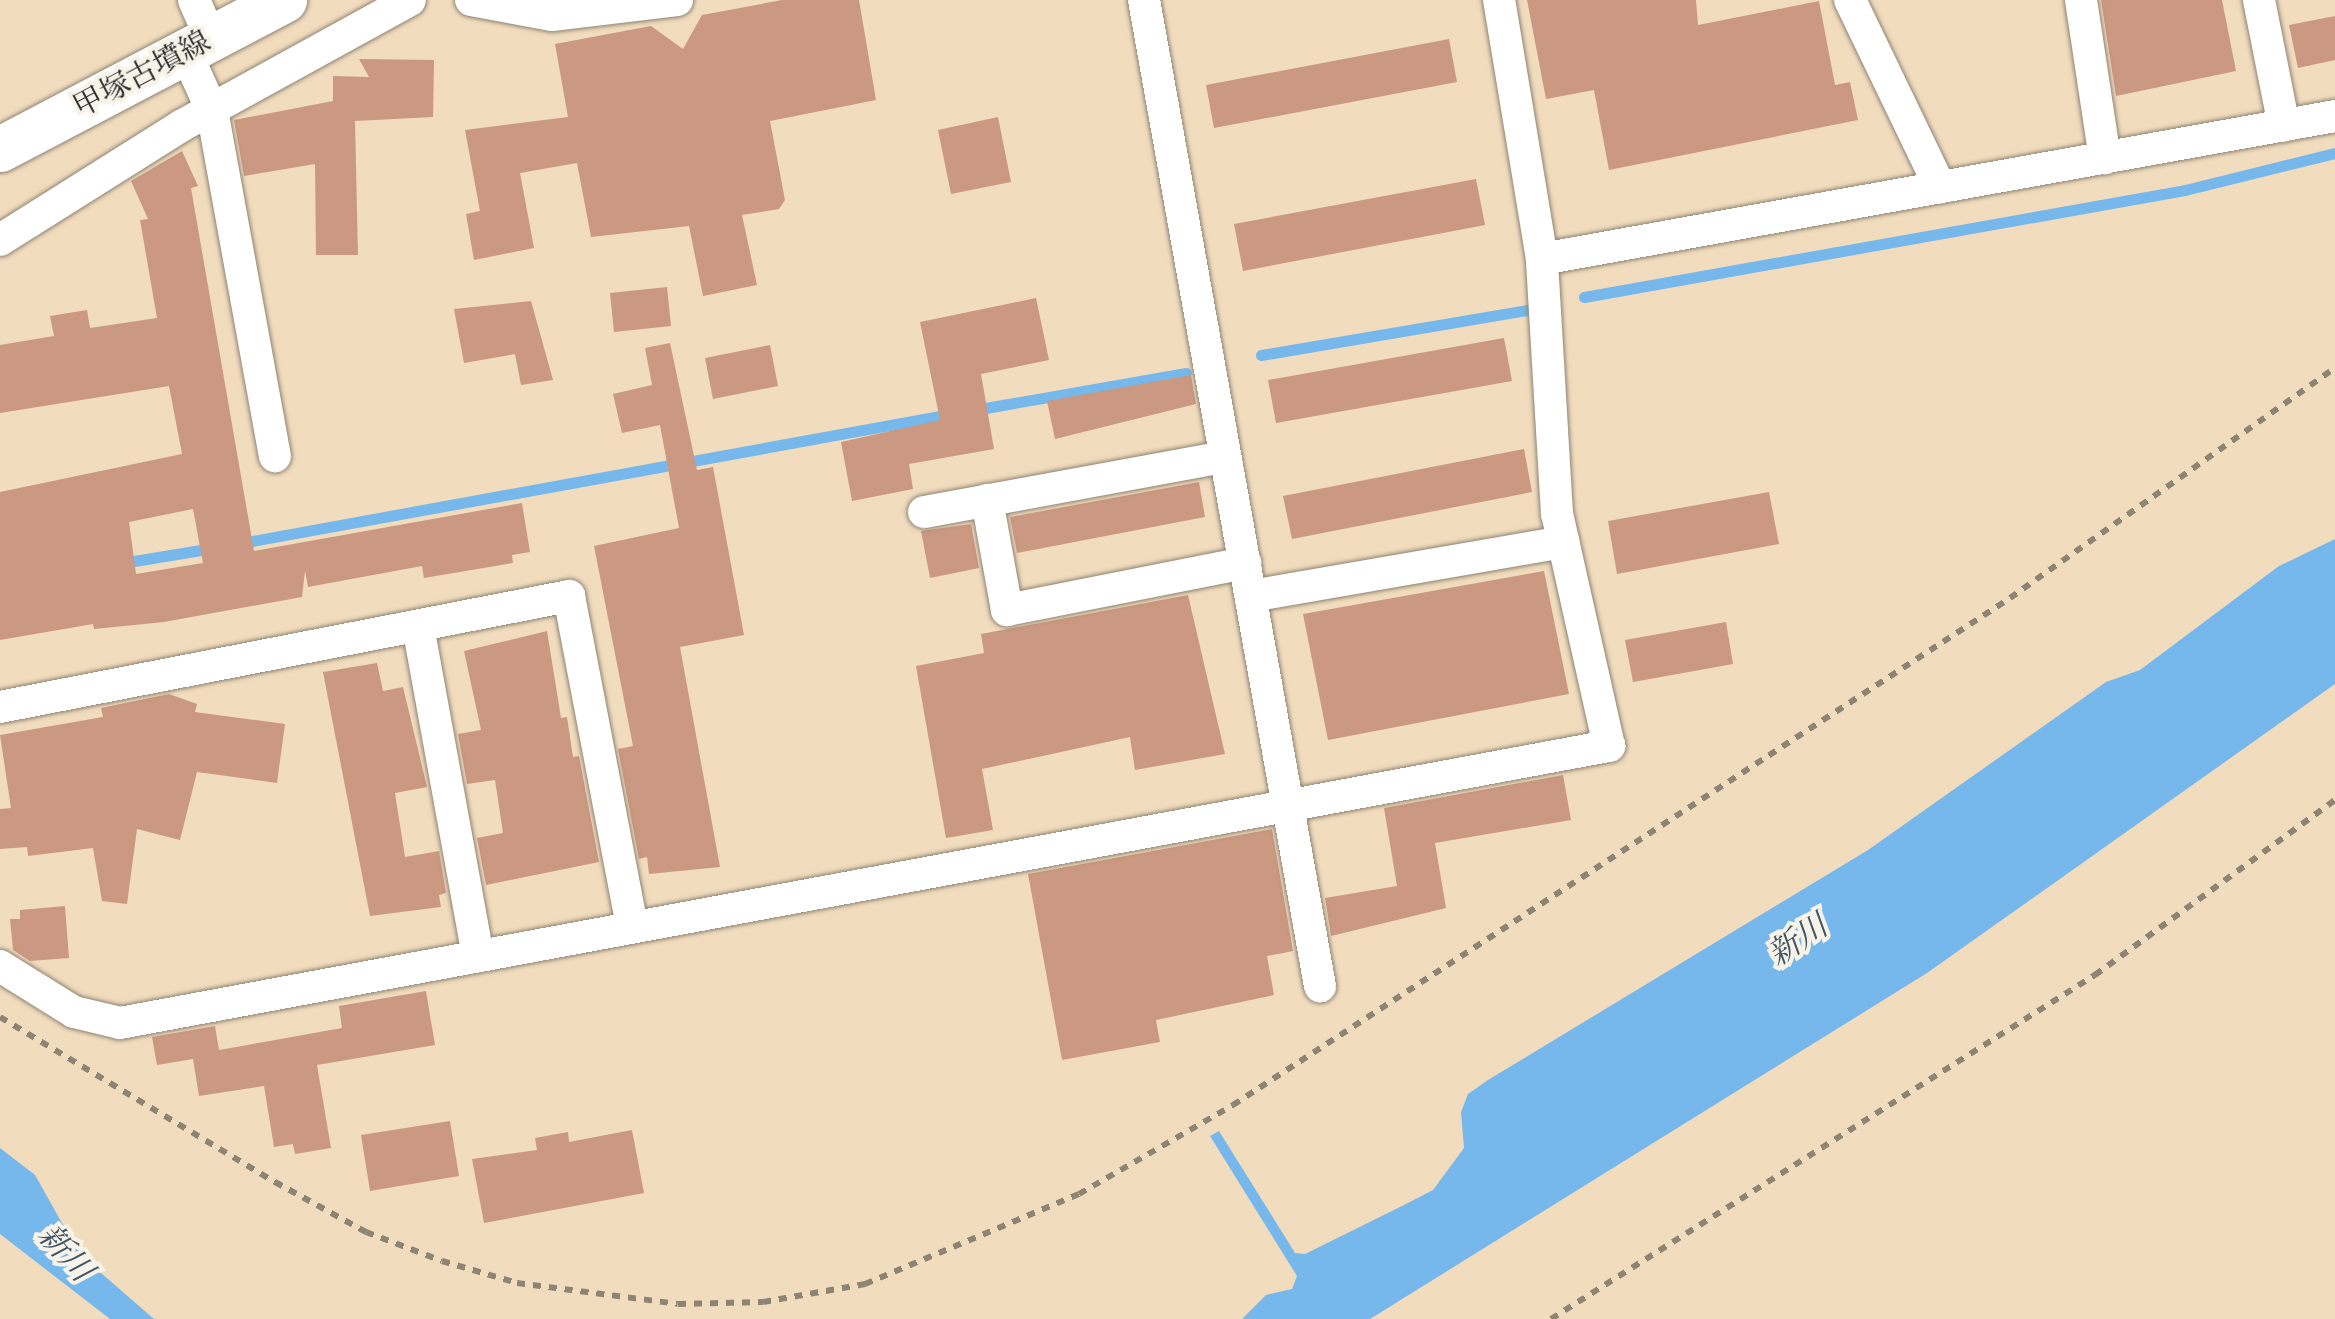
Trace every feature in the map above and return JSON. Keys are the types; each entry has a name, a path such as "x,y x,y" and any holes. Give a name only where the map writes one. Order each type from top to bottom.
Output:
{"main road":[{"name":"甲塚古墳線","path":"0,149 197,31 284,0"}],"street":[{"path":"0,240 212,110 410,0"},
{"path":"470,0 552,15 677,0"},
{"path":"1144,0 1320,986"},
{"path":"0,966 74,1012 120,1022 1609,746 1563,542 1542,259 1499,0"},
{"path":"1850,0 1940,188"},
{"path":"2080,0 2105,158"},
{"path":"2259,0 2284,126"},
{"path":"197,31 275,456"},
{"path":"1542,259 2335,116"},
{"path":"924,512 1225,457"},
{"path":"987,500 1007,610 1245,564"},
{"path":"1250,596 1563,542"},
{"path":"0,707 569,596 632,927"},
{"path":"418,626 478,956"}],"path":[{"path":"0,1017 305,1198 442,1262 517,1283 678,1304 762,1302 865,1284 1079,1194 1233,1105 2010,598 2335,368"},
{"path":"1551,1319 2095,975 2335,800"}],"water":[{"name":"新川","path":"2335,539 2335,684 1927,973 1370,1319 1242,1319 1266,1295 1292,1289 1297,1276 1210,1136 1219,1131 1295,1253 1305,1254 1433,1190 1464,1148 1461,1112 1468,1094 1868,850 2106,682 2140,670 2279,566"},
{"name":"新川","path":"0,1148 35,1175 62,1223 101,1273 154,1319 110,1319 0,1234"}],"building":[{"path":"782,0 859,0 876,100 770,121 785,200 779,209 742,215 757,285 703,296 689,226 591,237 577,163 520,173 534,248 474,260 466,214 480,211 465,130 568,117 555,44 651,26 683,49 702,15"},
{"path":"1527,0 1696,0 1698,25 1819,1 1835,85 1850,82 1858,120 1609,170 1594,90 1546,99"},
{"path":"2101,0 2222,0 2236,71 2116,96"},
{"path":"2335,16 2335,60 2298,68 2289,25"},
{"path":"1449,39 1457,82 1214,128 1206,85"},
{"path":"359,59 434,60 433,117 355,121 358,255 316,255 315,164 244,176 234,120 333,101 333,76 369,77"},
{"path":"998,117 1011,182 951,194 938,130"},
{"path":"182,151 198,186 191,188 254,551 522,503 530,552 512,555 513,563 424,578 422,566 308,587 305,571 302,597 164,622 94,629 93,624 0,640 0,492 182,454 169,386 0,413 0,345 54,336 50,316 87,310 90,328 157,318 140,220 148,219 131,181","holes":["193,509 203,563 136,574 129,522"]},
{"path":"1476,179 1485,225 1243,271 1234,224"},
{"path":"667,287 671,326 614,332 610,293"},
{"path":"1036,298 1049,360 981,374 994,449 909,464 913,489 852,501 841,442 940,420 920,322"},
{"path":"531,301 553,380 521,385 515,354 464,363 454,309"},
{"path":"1504,338 1512,381 1276,423 1268,380"},
{"path":"670,343 697,470 713,467 744,635 680,647 720,867 649,874 647,857 639,859 618,749 633,746 594,546 679,528 660,425 622,433 613,394 652,385 645,348"},
{"path":"770,345 778,386 713,399 705,358"},
{"path":"1191,375 1196,404 1055,439 1047,401"},
{"path":"1524,449 1532,492 1292,539 1283,496"},
{"path":"1199,482 1205,517 1017,553 1010,517"},
{"path":"1769,492 1779,544 1617,574 1608,521"},
{"path":"971,524 979,568 930,578 921,531"},
{"path":"1544,571 1569,694 1328,740 1303,614"},
{"path":"1188,595 1225,754 1135,770 1130,737 982,769 993,830 946,838 916,666 984,653 981,634"},
{"path":"1726,622 1733,664 1633,682 1625,640"},
{"path":"547,631 561,718 567,717 573,757 579,756 599,862 486,885 477,838 503,833 495,780 467,784 458,734 481,730 464,651"},
{"path":"377,663 383,691 403,687 427,787 395,793 405,857 439,851 446,893 439,895 441,907 370,916 323,672"},
{"path":"169,694 197,704 195,712 285,724 277,783 197,772 180,840 137,829 127,904 102,901 93,848 28,856 27,847 0,849 0,809 11,808 0,735 103,717 101,708"},
{"path":"1563,775 1571,820 1435,843 1446,908 1331,936 1325,898 1397,886 1384,808"},
{"path":"1272,829 1293,951 1267,956 1274,995 1156,1020 1160,1042 1062,1060 1028,874"},
{"path":"65,906 69,958 30,961 13,950 10,919 20,919 20,910"},
{"path":"426,991 435,1045 317,1065 331,1148 295,1154 293,1144 274,1147 264,1086 199,1096 193,1059 157,1065 152,1037 215,1026 219,1050 342,1028 339,1006"},
{"path":"450,1121 459,1176 370,1191 361,1135"},
{"path":"632,1130 644,1193 484,1223 472,1159 537,1150 535,1138 568,1132 569,1142"}],"waterway":[{"path":"1584,297 2185,190 2335,153"},
{"path":"1261,355 1527,310"},
{"path":"974,410 1186,373"},
{"path":"241,543 951,414"},
{"path":"122,563 213,548"}]}
